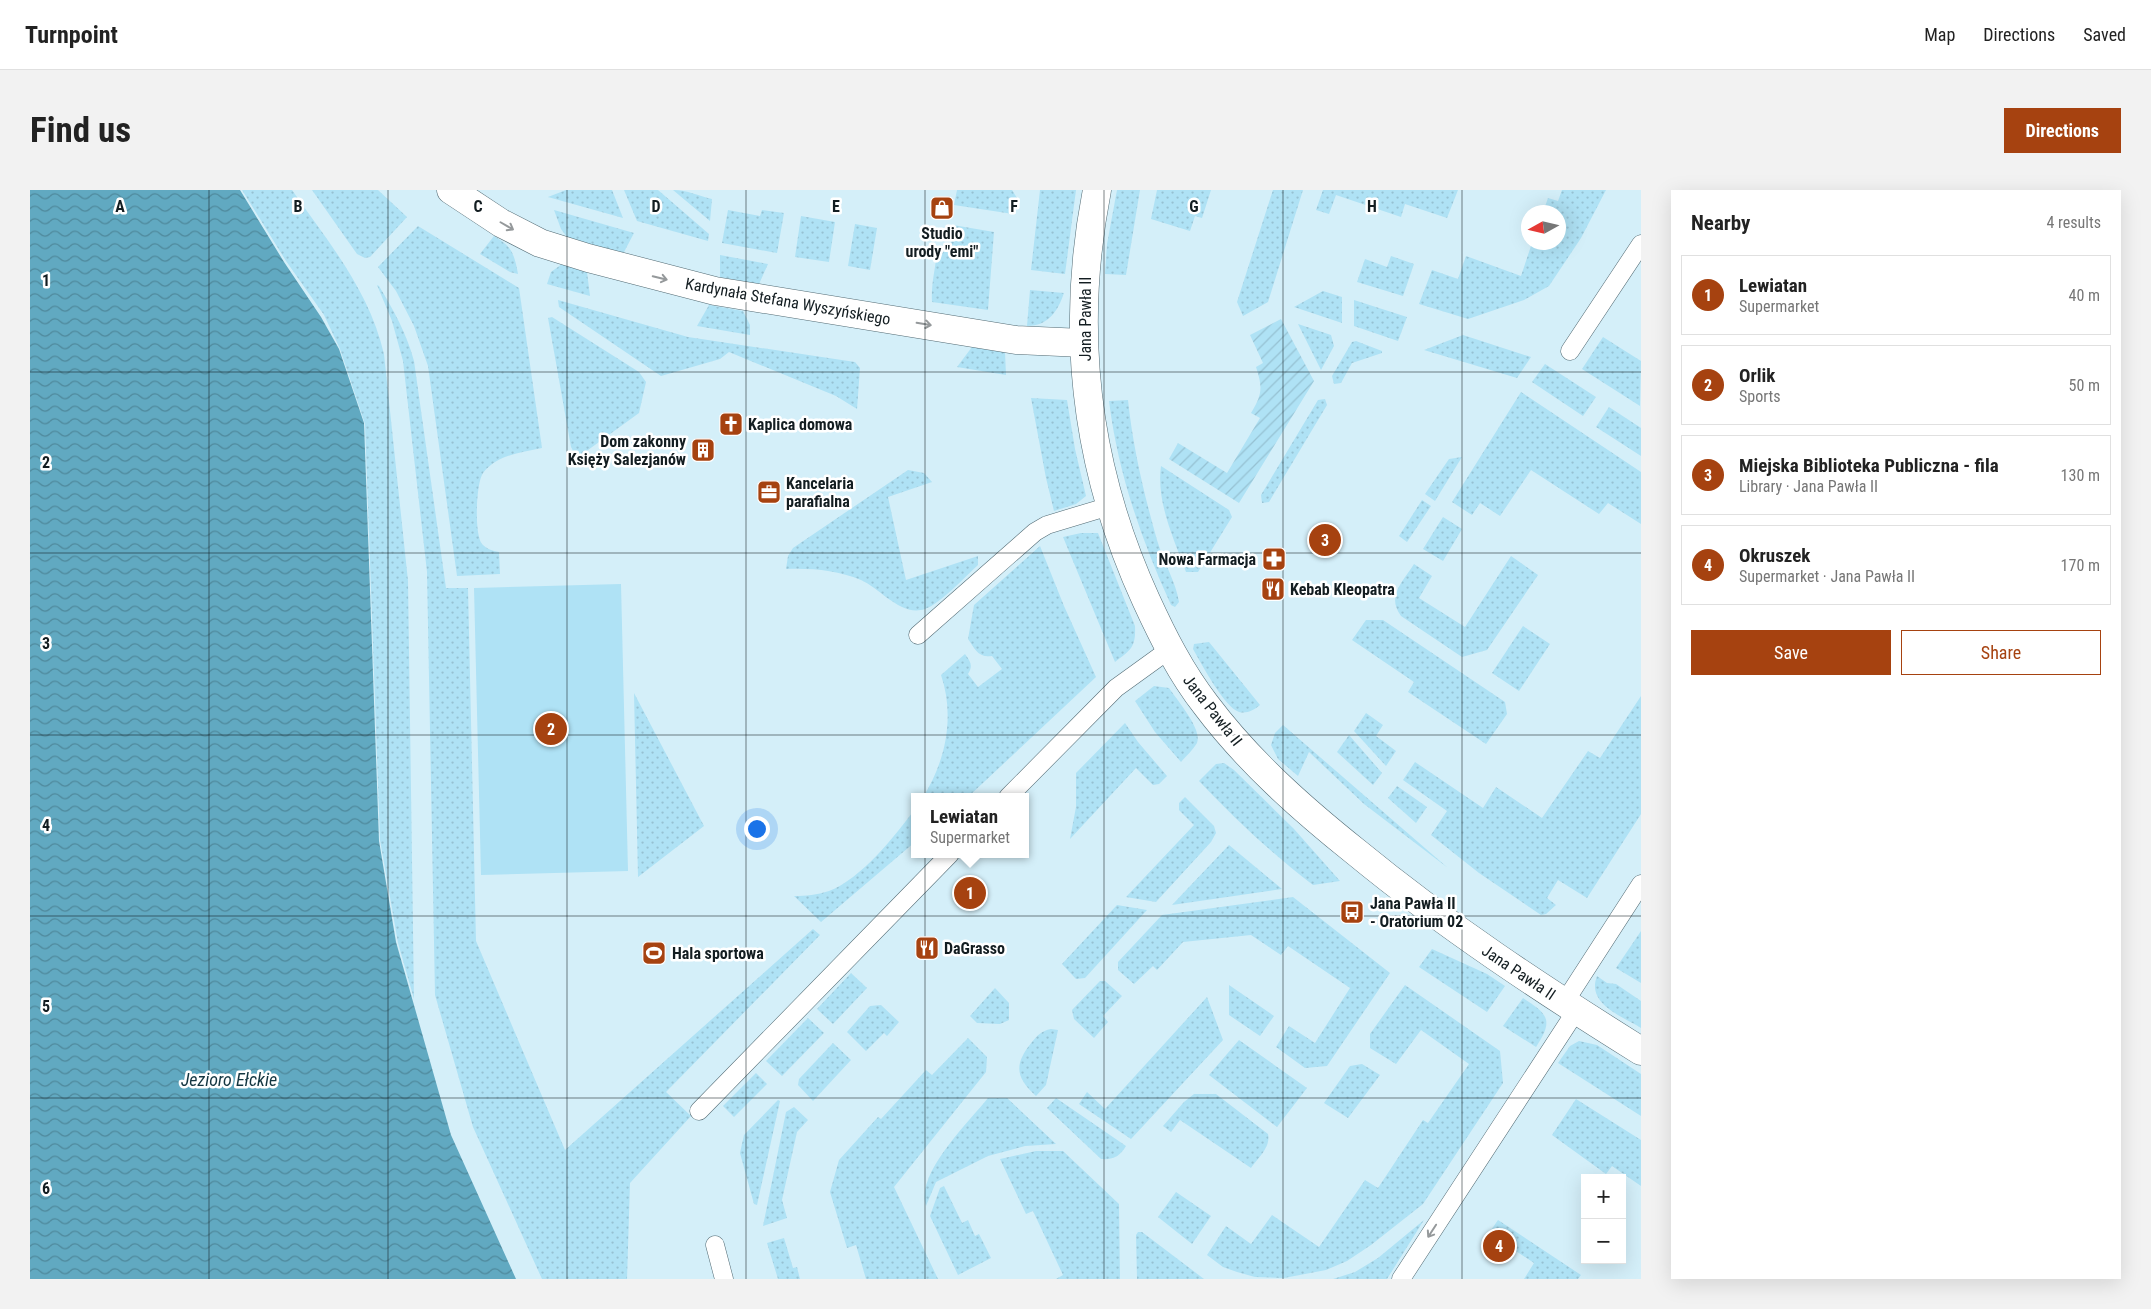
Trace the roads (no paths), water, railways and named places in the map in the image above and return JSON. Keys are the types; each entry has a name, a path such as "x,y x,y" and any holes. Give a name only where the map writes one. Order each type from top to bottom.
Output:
{"street":[{"name":"Kardynała Stefana Wyszyńskiego","path":"451,190 501,223 540,243 588,258 715,291 1016,340 1083,343"},
{"name":"Jana Pawła II","path":"1097,190 1087,243 1083,343 1091,423 1110,506 1137,580 1170,649 1190,682 1228,732 1302,808 1387,878 1438,916 1570,1007 1641,1051"}],"lane":[{"path":"1570,350 1641,244"},
{"path":"918,636 1036,532 1047,525 1110,506"},
{"path":"1012,793 1116,688 1170,649"},
{"path":"698,1111 946,858"},
{"path":"1401,1279 1570,1007 1641,884"},
{"path":"714,1245 724,1279"}],"water":[{"name":"Jezioro Ełckie","path":"30,190 240,190 284,262 321,317 339,349 364,423 379,841 396,942 451,1135 516,1279 30,1279"}],"place":[{"name":"Studio urody \"emi\"","path":"942,208"},
{"name":"Kaplica domowa","path":"731,424"},
{"name":"Dom zakonny Księży Salezjanów","path":"703,450"},
{"name":"Kancelaria parafialna","path":"769,492"},
{"name":"Miejska Biblioteka Publiczna - fila","path":"1325,540"},
{"name":"Nowa Farmacja","path":"1274,559"},
{"name":"Kebab Kleopatra","path":"1273,589"},
{"name":"Orlik","path":"551,729"},
{"name":"Lewiatan","path":"970,893"},
{"name":"Jana Pawła II - Oratorium 02","path":"1352,912"},
{"name":"DaGrasso","path":"927,948"},
{"name":"Hala sportowa","path":"654,953"},
{"name":"Okruszek","path":"1499,1246"}]}
